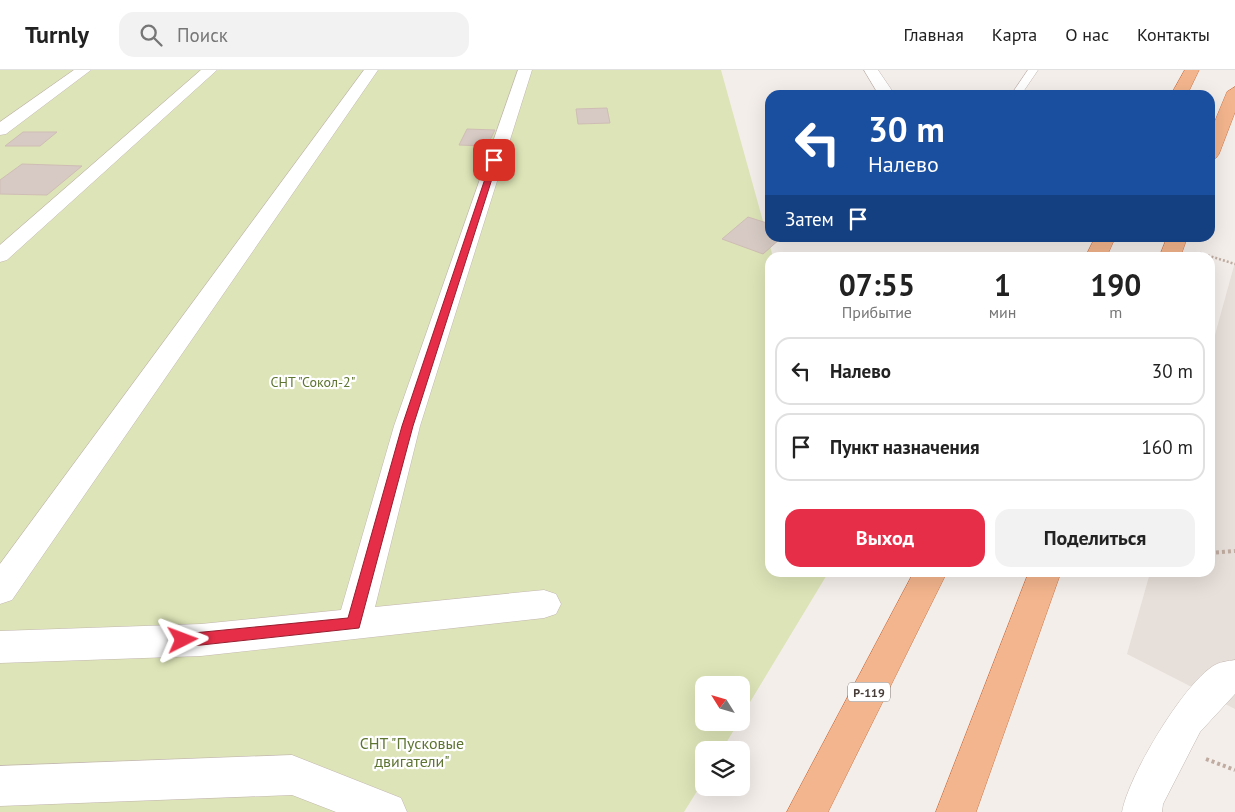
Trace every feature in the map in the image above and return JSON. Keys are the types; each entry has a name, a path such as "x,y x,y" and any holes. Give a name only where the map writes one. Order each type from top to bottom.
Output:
{"highway":[{"path":"1182,90 1192,70"},
{"path":"1215,142 1235,92"},
{"name":"Р-119","path":"808,812 929,577"},
{"path":"956,812 1043,577"}],"street":[{"path":"0,130 84,70"},
{"path":"0,256 210,70"},
{"path":"0,590 371,70"},
{"path":"354,624 408,426 476,213 526,70"},
{"path":"871,70 884,90"},
{"path":"0,646 201,640 544,604"},
{"path":"1142,812 1144,800 1187,719 1225,678 1235,677"},
{"path":"0,786 292,775 387,812"}],"lane":[{"path":"1019,90 1033,70"}],"path":[{"path":"1173,247 1191,252"},
{"path":"1215,259 1235,264"},
{"path":"1215,553 1235,551"}],"shaded area":[{"path":"1235,262 1235,709 1127,654 1149,577 1215,577 1215,335"}],"green space":[{"name":"СНТ \"Сокол-2\"","path":"0,70 721,70 765,228 765,242 769,242 772,252 765,252 765,577 826,577 750,702 750,676 695,676 695,731 733,731 727,741 695,741 695,794 684,812 0,812"}],"building":[{"path":"607,108 610,123 578,124 576,109"},
{"path":"467,129 495,130 487,146 459,145"},
{"path":"23,132 57,132 40,146 5,146"},
{"path":"22,164 82,166 47,195 0,194 0,180"},
{"path":"748,217 765,222 765,242 776,242 763,254 722,239"}],"route":[{"path":"183,640 201,640 354,624 408,426 494,160"}],"park label":[{"name":"СНТ \"Пусковые двигатели\"","path":"412,752"}]}
